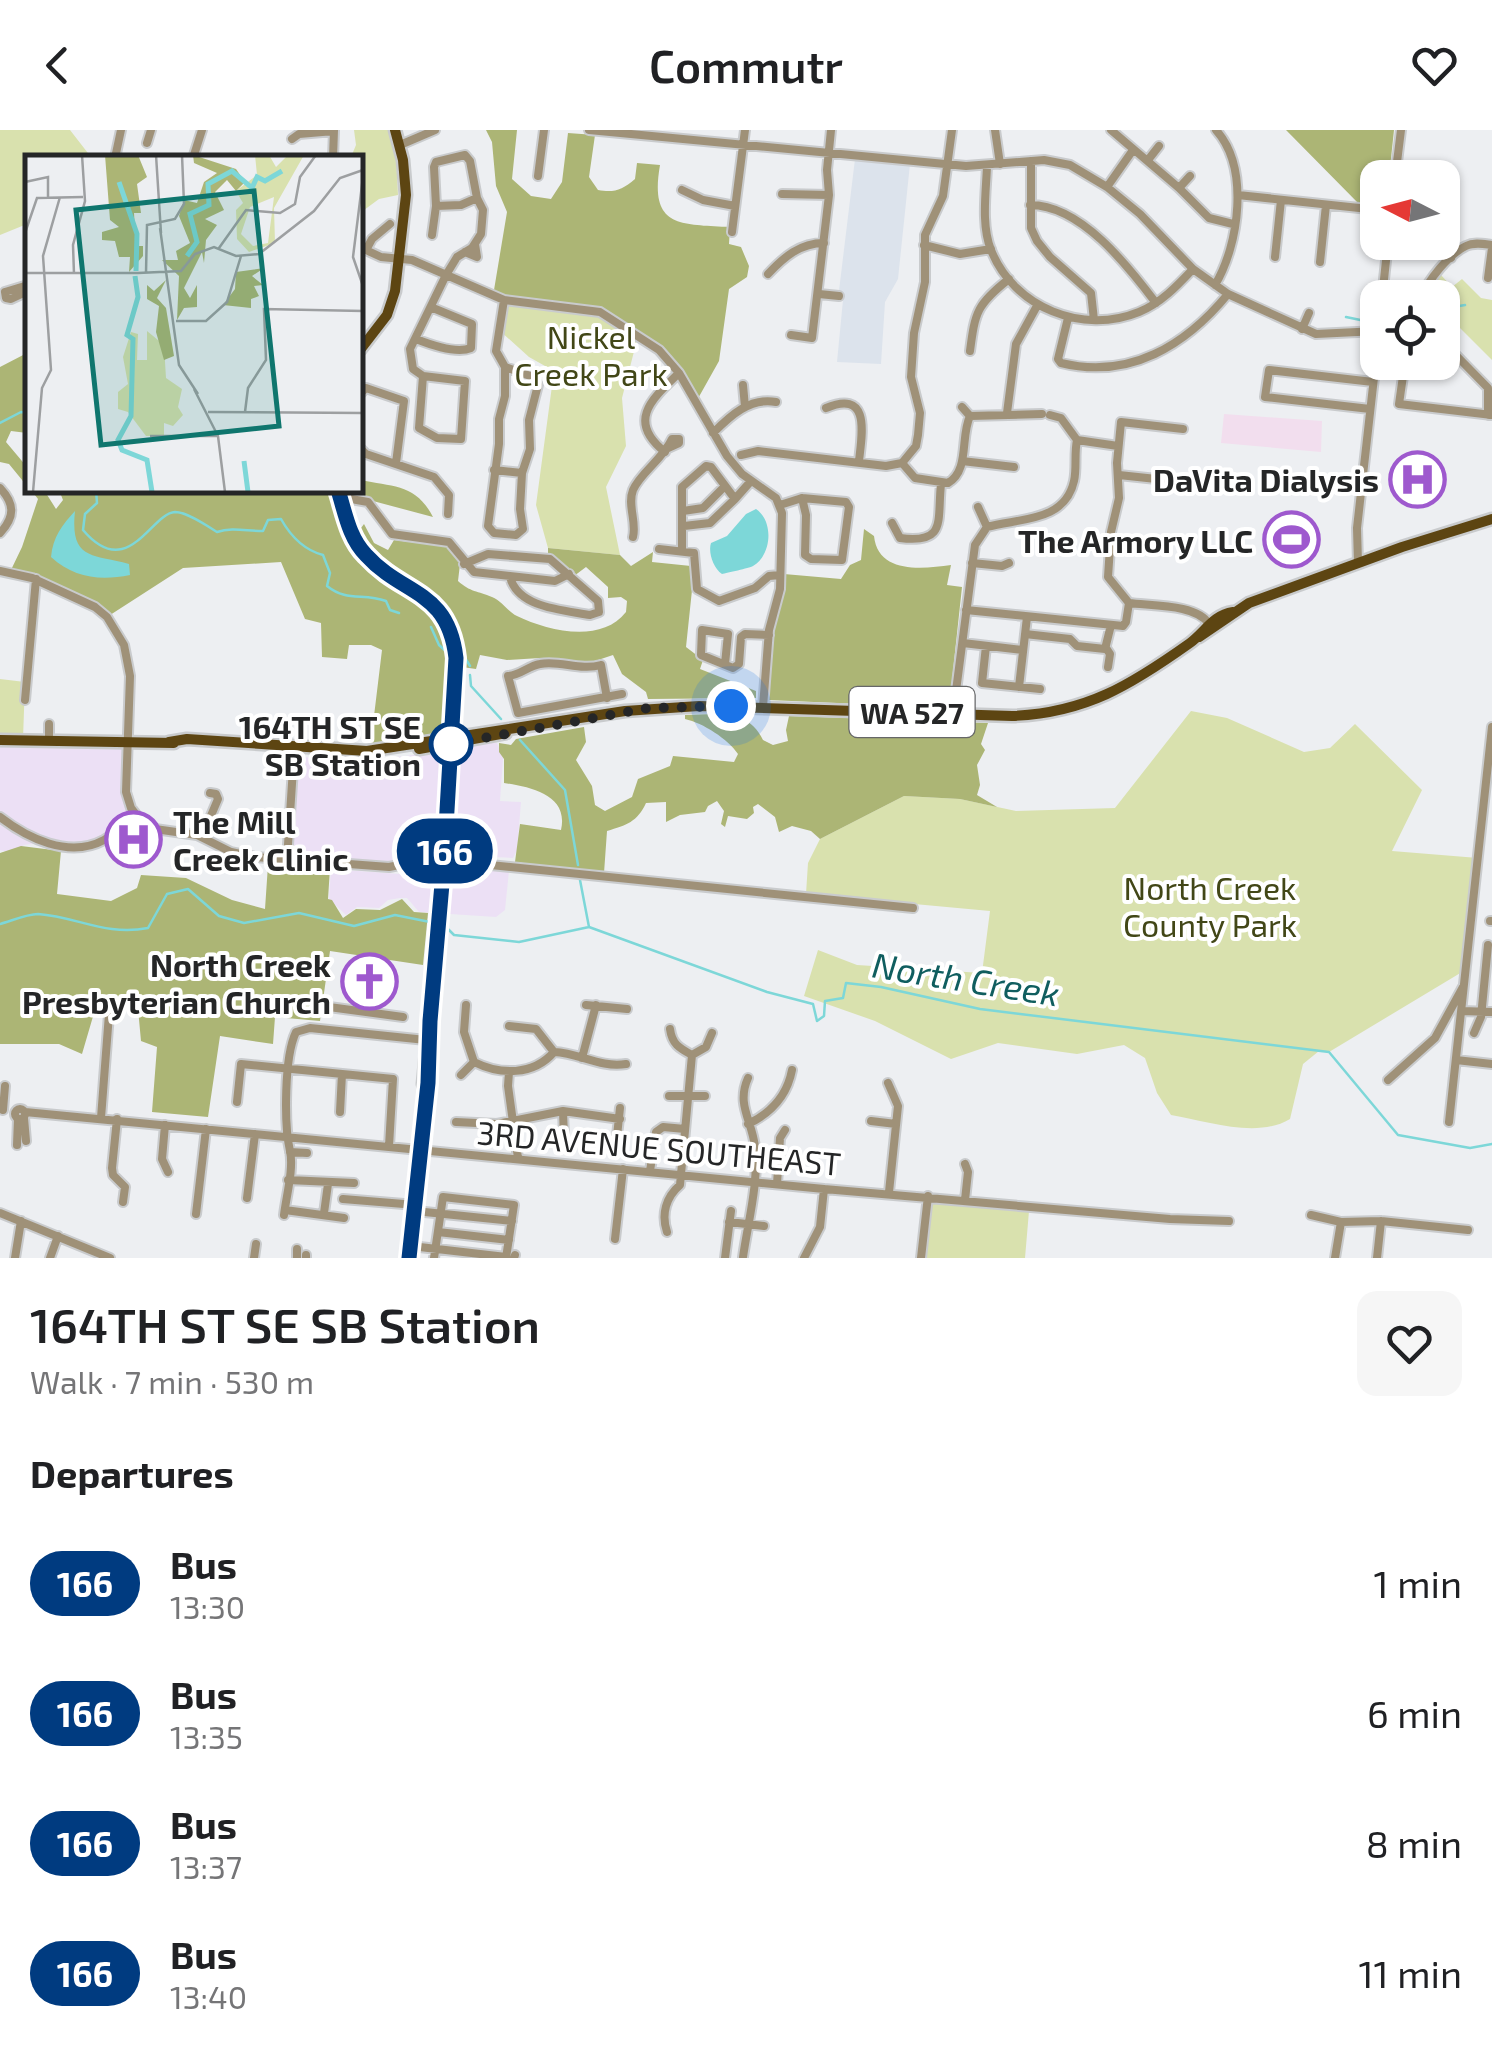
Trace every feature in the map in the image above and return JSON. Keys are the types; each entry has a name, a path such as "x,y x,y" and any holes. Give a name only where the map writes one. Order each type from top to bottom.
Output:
{"main road":[{"path":"362,344 382,320 394,283 396,226 404,191 395,130"},
{"path":"339,494 351,533 364,554 430,602 446,621 456,658 426,1040 426,1092"},
{"name":"WA 527","path":"169,742 187,740 364,758 424,748 479,732 509,731 649,708 763,707 1026,715 1074,707 1117,692 1248,603 1492,519"},
{"name":"WA 527","path":"1198,637 1209,624 1234,612"},
{"path":"452,708 458,728 479,732"},
{"name":"WA 527","path":"0,740 376,751 502,736 509,731"},
{"path":"442,861 444,766 449,742"},
{"path":"424,748 439,753 444,766"},
{"path":"410,1252 423,1150 430,1021"}],"street":[{"path":"116,155 121,130"},
{"path":"146,144 151,130"},
{"path":"194,155 202,130"},
{"path":"292,139 298,134 334,130"},
{"path":"400,145 436,130"},
{"path":"538,176 544,130"},
{"path":"589,130 948,164 987,166 1031,161 1070,165 1107,187 1140,214 1192,268 1228,294 1302,330 1344,336 1360,334"},
{"path":"732,232 745,130"},
{"path":"791,335 812,338 829,195 831,130"},
{"path":"741,456 758,452 886,466 902,463 916,446 920,412 910,377 925,282 925,235 943,196 952,130"},
{"path":"995,130 1000,164"},
{"path":"1111,130 1180,188 1208,218 1234,224"},
{"path":"1215,285 1229,256 1238,195 1233,159 1216,130"},
{"path":"1398,160 1401,130"},
{"path":"1148,160 1159,146"},
{"path":"1107,187 1133,150"},
{"path":"423,376 419,428 437,438 461,439 465,381 423,376 413,369 410,349 457,257 475,244 481,234 483,210 468,158 460,154 436,162 432,235"},
{"path":"1031,161 1030,205 1037,241 1091,293 1094,320"},
{"path":"987,166 990,249 1008,280 1038,304 1068,318 1128,316 1156,303 1192,268"},
{"path":"1180,188 1190,176"},
{"path":"682,190 703,200 735,206"},
{"path":"782,194 829,195"},
{"path":"1238,195 1360,209"},
{"path":"436,206 460,205 477,198"},
{"path":"1275,257 1281,200"},
{"path":"1030,205 1062,211 1104,243 1132,270 1156,303"},
{"path":"1320,262 1326,206"},
{"path":"396,226 372,239 363,252 397,256 504,300 600,312 658,350 679,373 727,456 780,505 780,575 768,636 763,707"},
{"path":"768,274 783,258 806,244 824,243"},
{"path":"1460,252 1471,244 1492,247 1488,278"},
{"path":"924,245 960,254 990,249"},
{"path":"1431,280 1449,260"},
{"path":"970,351 980,303 1008,280"},
{"path":"819,294 839,296"},
{"path":"1068,318 1058,358 1061,363 1118,364 1160,352 1181,341 1207,320 1228,294"},
{"path":"504,300 496,351 505,367 488,528 497,534 518,534 524,523 520,509 522,473 530,450 529,420 538,385 533,376 505,367"},
{"path":"1007,413 1016,344 1038,304"},
{"path":"416,339 469,350 472,324 432,308"},
{"path":"1302,330 1309,313"},
{"path":"1402,380 1399,404 1490,415 1488,388 1462,359 1460,362"},
{"path":"1358,563 1357,528 1373,382 1269,365 1262,397 1370,409"},
{"path":"633,537 632,493 666,450 649,436 645,414 654,396 679,373"},
{"path":"743,385 745,407"},
{"path":"362,392 366,388 404,402 396,463"},
{"path":"714,433 733,413 768,400 776,402"},
{"path":"826,408 848,403 860,413 863,420 859,461"},
{"path":"962,407 970,416"},
{"path":"954,714 975,545 987,527 1040,518 1054,510 1071,490 1076,475 1077,440 1061,418 1007,413 970,416"},
{"path":"902,463 915,478 941,484 954,480 962,461 964,431 970,416"},
{"path":"1183,429 1121,422 1119,498 1108,576 1130,604 1194,612 1209,624"},
{"path":"1077,440 1118,446"},
{"path":"362,450 439,481 448,495 448,514"},
{"path":"702,454 735,499"},
{"path":"962,461 1014,467"},
{"path":"682,552 681,489 708,466"},
{"path":"494,470 522,473"},
{"path":"1119,475 1176,481"},
{"path":"684,526 710,523 751,481"},
{"path":"892,523 900,538 920,541 930,537 936,527 941,484"},
{"path":"1060,484 1071,490"},
{"path":"683,511 702,508 725,486"},
{"path":"0,488 9,498 12,512 10,523 0,533"},
{"path":"339,494 368,502 392,534 448,542 464,564 479,573 554,581 569,574"},
{"path":"780,505 802,498 848,504 842,560 806,557 802,498"},
{"path":"978,508 987,527"},
{"path":"1054,510 1070,518"},
{"path":"659,550 696,554 696,587 722,600 755,588 769,576 780,575"},
{"path":"464,564 494,554 550,559 599,603 599,612 590,615 520,596 510,577"},
{"path":"972,563 1002,566 1009,562"},
{"path":"0,570 36,579 95,607 124,646 128,660 127,796 135,815 155,828 202,837 231,852 286,860 389,867 424,860 442,861 913,908"},
{"path":"24,700 36,579"},
{"path":"704,609 708,596"},
{"path":"966,610 1111,625 1126,624 1130,604"},
{"path":"1020,687 1027,616"},
{"path":"1108,667 1110,654 1106,648 1111,625"},
{"path":"726,664 728,634 702,630 701,655 726,664 737,667 742,637 768,636"},
{"path":"1025,634 1106,648"},
{"path":"963,642 1023,650"},
{"path":"986,646 982,683 1040,689"},
{"path":"606,698 600,666 587,669 541,664 508,676 518,713 606,698 622,694"},
{"path":"49,724 50,740"},
{"path":"1449,1122 1492,728"},
{"path":"286,860 293,750"},
{"path":"202,837 213,810"},
{"path":"0,817 28,838 76,846 94,845 135,815"},
{"path":"1469,943 1490,945 1482,1013 1474,1033"},
{"path":"1388,1080 1435,1038 1465,983"},
{"path":"466,1005 464,1032 474,1062"},
{"path":"586,1005 627,1009"},
{"path":"582,1058 596,1005"},
{"path":"329,1007 403,1017"},
{"path":"343,1031 346,1009"},
{"path":"1462,1011 1492,1012"},
{"path":"101,1118 109,1014"},
{"path":"387,1036 388,1016"},
{"path":"509,1026 536,1029 554,1052 605,1065 626,1064"},
{"path":"344,1218 284,1212 290,1152 286,1136 290,1068 296,1032 304,1028 426,1040"},
{"path":"670,1028 671,1040 692,1055"},
{"path":"692,1055 706,1047 712,1032"},
{"path":"474,1062 509,1072 537,1066 554,1052"},
{"path":"668,1232 664,1223 667,1200 680,1184 692,1055"},
{"path":"1456,1060 1492,1064"},
{"path":"460,1075 474,1062"},
{"path":"237,1102 240,1064 394,1079 389,1146"},
{"path":"748,1124 765,1116 778,1103 792,1070"},
{"path":"509,1072 518,1158"},
{"path":"340,1112 342,1074"},
{"path":"743,1257 756,1150 742,1099 748,1078"},
{"path":"888,1083 898,1106 889,1192"},
{"path":"2,1110 2,1085 18,1087"},
{"path":"669,1096 706,1096"},
{"name":"3RD AVENUE SOUTHEAST","path":"2,1110 21,1115 101,1118 753,1182 1229,1221"},
{"path":"563,1111 564,1136"},
{"path":"456,1122 497,1124 563,1111 620,1114 617,1136"},
{"path":"21,1115 21,1143"},
{"path":"117,1120 112,1168 113,1175 125,1187 123,1202"},
{"path":"871,1121 896,1124"},
{"path":"165,1125 162,1159 168,1172"},
{"path":"650,1172 656,1132 664,1127 684,1128"},
{"path":"196,1214 206,1129"},
{"path":"776,1184 780,1138 785,1130"},
{"path":"247,1198 255,1134"},
{"path":"290,1152 307,1153"},
{"path":"965,1164 965,1200"},
{"path":"615,1238 623,1169"},
{"path":"288,1180 354,1183"},
{"path":"324,1213 328,1184"},
{"path":"808,1257 820,1227 824,1188"},
{"path":"921,1258 928,1196"},
{"path":"410,1252 435,1254 510,1257 514,1205 443,1197 435,1254"},
{"path":"343,1199 512,1221"},
{"path":"725,1258 731,1211"},
{"path":"0,1213 58,1236 74,1249 110,1258"},
{"path":"1311,1214 1341,1222 1381,1221 1468,1230"},
{"path":"15,1258 21,1221"},
{"path":"1377,1258 1381,1221"},
{"path":"729,1222 764,1226"},
{"path":"1335,1258 1341,1222"},
{"path":"438,1232 509,1240"},
{"path":"50,1258 58,1236"},
{"path":"254,1258 256,1244"}],"shaded area":[{"path":"855,159 910,164 898,279 885,302 881,364 837,362 843,300 838,299"},
{"path":"1224,414 1322,421 1321,452 1221,443"},
{"path":"126,741 127,796 135,815 94,845 45,842 24,845 13,853 0,850 0,742"},
{"path":"497,743 503,758 500,801 521,802 513,858 454,855 450,849 457,755 463,749"},
{"path":"431,753 440,757 441,762 437,847 433,854 395,864 292,856 296,764 300,757 361,761"},
{"path":"426,865 434,869 509,871 505,910 496,917 419,912 407,898 400,898 388,900 379,908 357,907 346,915 329,899 331,869 400,874"}],"green space":[{"path":"0,130 70,130 89,155 25,155 25,225 0,235"},
{"path":"354,130 388,130 396,154 398,195 379,199 362,212 362,155 352,155 356,145"},
{"path":"486,130 517,130 512,179 531,196 551,199 562,182 568,133 595,135 589,177 598,190 613,191 626,186 635,179 637,163 660,165 659,201 664,212 683,223 730,227 729,244 741,247 749,266 747,277 729,289 719,361 696,402 659,350 600,312 493,296 507,212 496,186 492,142"},
{"path":"1286,130 1394,130 1391,160 1360,160 1360,205"},
{"path":"1462,279 1481,298 1492,300 1492,360 1460,328"},
{"name":"Nickel Creek Park","path":"504,300 600,312 638,336 622,398 626,446 606,487 620,555 548,548 536,505 554,371 529,357 499,330"},
{"path":"25,354 25,433 11,431 6,442 25,465 25,484 9,464 0,462 0,367"},
{"path":"362,480 394,486 419,498 433,517 343,493 362,492"},
{"path":"33,492 45,492 56,509 63,500 60,492 337,492 356,542 446,621 456,672 445,696 441,732 370,749 382,650 371,645 349,645 347,659 322,657 321,623 305,619 281,562 183,568 107,617 95,607 10,572 38,499"},
{"path":"364,524 374,543 388,550 394,540 450,547 460,564 458,581 462,585 496,599 517,616 574,632 615,622 626,612 627,601 621,597 608,598 608,587 586,567 574,576 559,561 548,557 548,548 620,555 631,566 653,552 652,562 691,566 694,571 686,647 703,660 700,669 756,691 756,698 648,699 646,692 622,674 613,655 586,664 480,655 476,669 462,667 458,641 449,621 437,605 355,536"},
{"path":"864,529 874,536 877,548 892,563 915,568 951,565 947,585 962,587 949,708 769,700 772,633 784,574 841,579 850,565 861,560"},
{"path":"0,679 25,682 23,739 0,738"},
{"name":"North Creek County Park","path":"1191,711 1227,718 1304,752 1330,748 1355,724 1422,790 1392,851 1478,858 1467,969 1329,1052 1319,1051 1303,1064 1290,1119 1263,1128 1247,1128 1171,1115 1157,1093 1145,1058 1124,1045 1077,1054 998,1043 951,1059 875,1021 804,996 818,950 857,965 982,973 990,911 806,894 808,863 820,839 904,796 960,799 1016,811 1115,808"},
{"path":"685,715 740,718 773,745 788,741 789,716 988,723 981,744 985,750 977,765 977,795 997,807 960,799 904,796 820,839 811,831 792,826 779,832 775,817 758,804 747,819 728,816 725,827 721,824 724,811 717,801 705,812 680,815 666,822 666,802 646,803 631,822 607,831 604,873 515,862 520,824 561,830 562,818 559,808 546,795 504,783 499,743 511,745 516,739 584,727 586,742 576,760 592,786 595,805 605,811 632,797 638,779 670,766 673,756 734,762 738,754 728,743 685,719"},
{"path":"21,846 61,851 57,894 111,901 137,888 141,875 186,878 232,900 265,909 268,865 330,868 328,899 343,918 356,909 380,910 402,899 414,912 428,913 423,965 330,951 320,1021 275,1017 273,1044 220,1036 208,1117 152,1112 157,1047 141,1041 137,998 99,996 82,1054 59,1044 0,1044 0,853"},
{"path":"931,1201 1029,1211 1025,1258 925,1258"}],"water":[{"path":"756,509 768,529 764,554 753,566 722,574 712,560 711,543 727,536 746,514"},
{"path":"75,511 74,527 80,547 94,556 129,564 130,575 88,576 69,570 51,557 59,532"}],"waterway":[{"path":"1460,306 1465,305"},
{"path":"1346,317 1360,320"},
{"path":"0,423 25,413"},
{"path":"96,492 97,503 85,514 83,530 113,550 126,548 175,512 191,516 217,532 263,531 268,520 281,519 298,541 323,555 330,573 327,586 348,596 386,601 390,610 399,613"},
{"path":"431,627 439,645 450,655"},
{"path":"462,653 470,666"},
{"path":"470,675 471,686 501,719"},
{"path":"520,740 565,790 578,865"},
{"path":"580,880 589,927"},
{"name":"North Creek","path":"0,924 38,914 118,930 148,928 167,894 188,889 219,916 244,923 299,913 354,926 395,915 430,922"},
{"name":"North Creek","path":"446,927 454,935 519,942 589,927 767,992 813,1004 817,1021 824,1016 825,1001 843,998 846,983 980,1009 1329,1052 1398,1135 1470,1148 1492,1144"}],"bus line":[{"name":"166","path":"339,492 351,533 364,554 430,602 446,621 456,658 423,1150 409,1258"}],"place":[{"name":"DaVita Dialysis","path":"1418,479"},
{"name":"The Armory LLC","path":"1292,540"},
{"name":"164TH ST SE SB Station","path":"451,744"},
{"name":"The Mill Creek Clinic","path":"134,839"},
{"name":"North Creek Presbyterian Church","path":"370,982"}],"route":[{"path":"451,744 624,711 731,706"}]}
